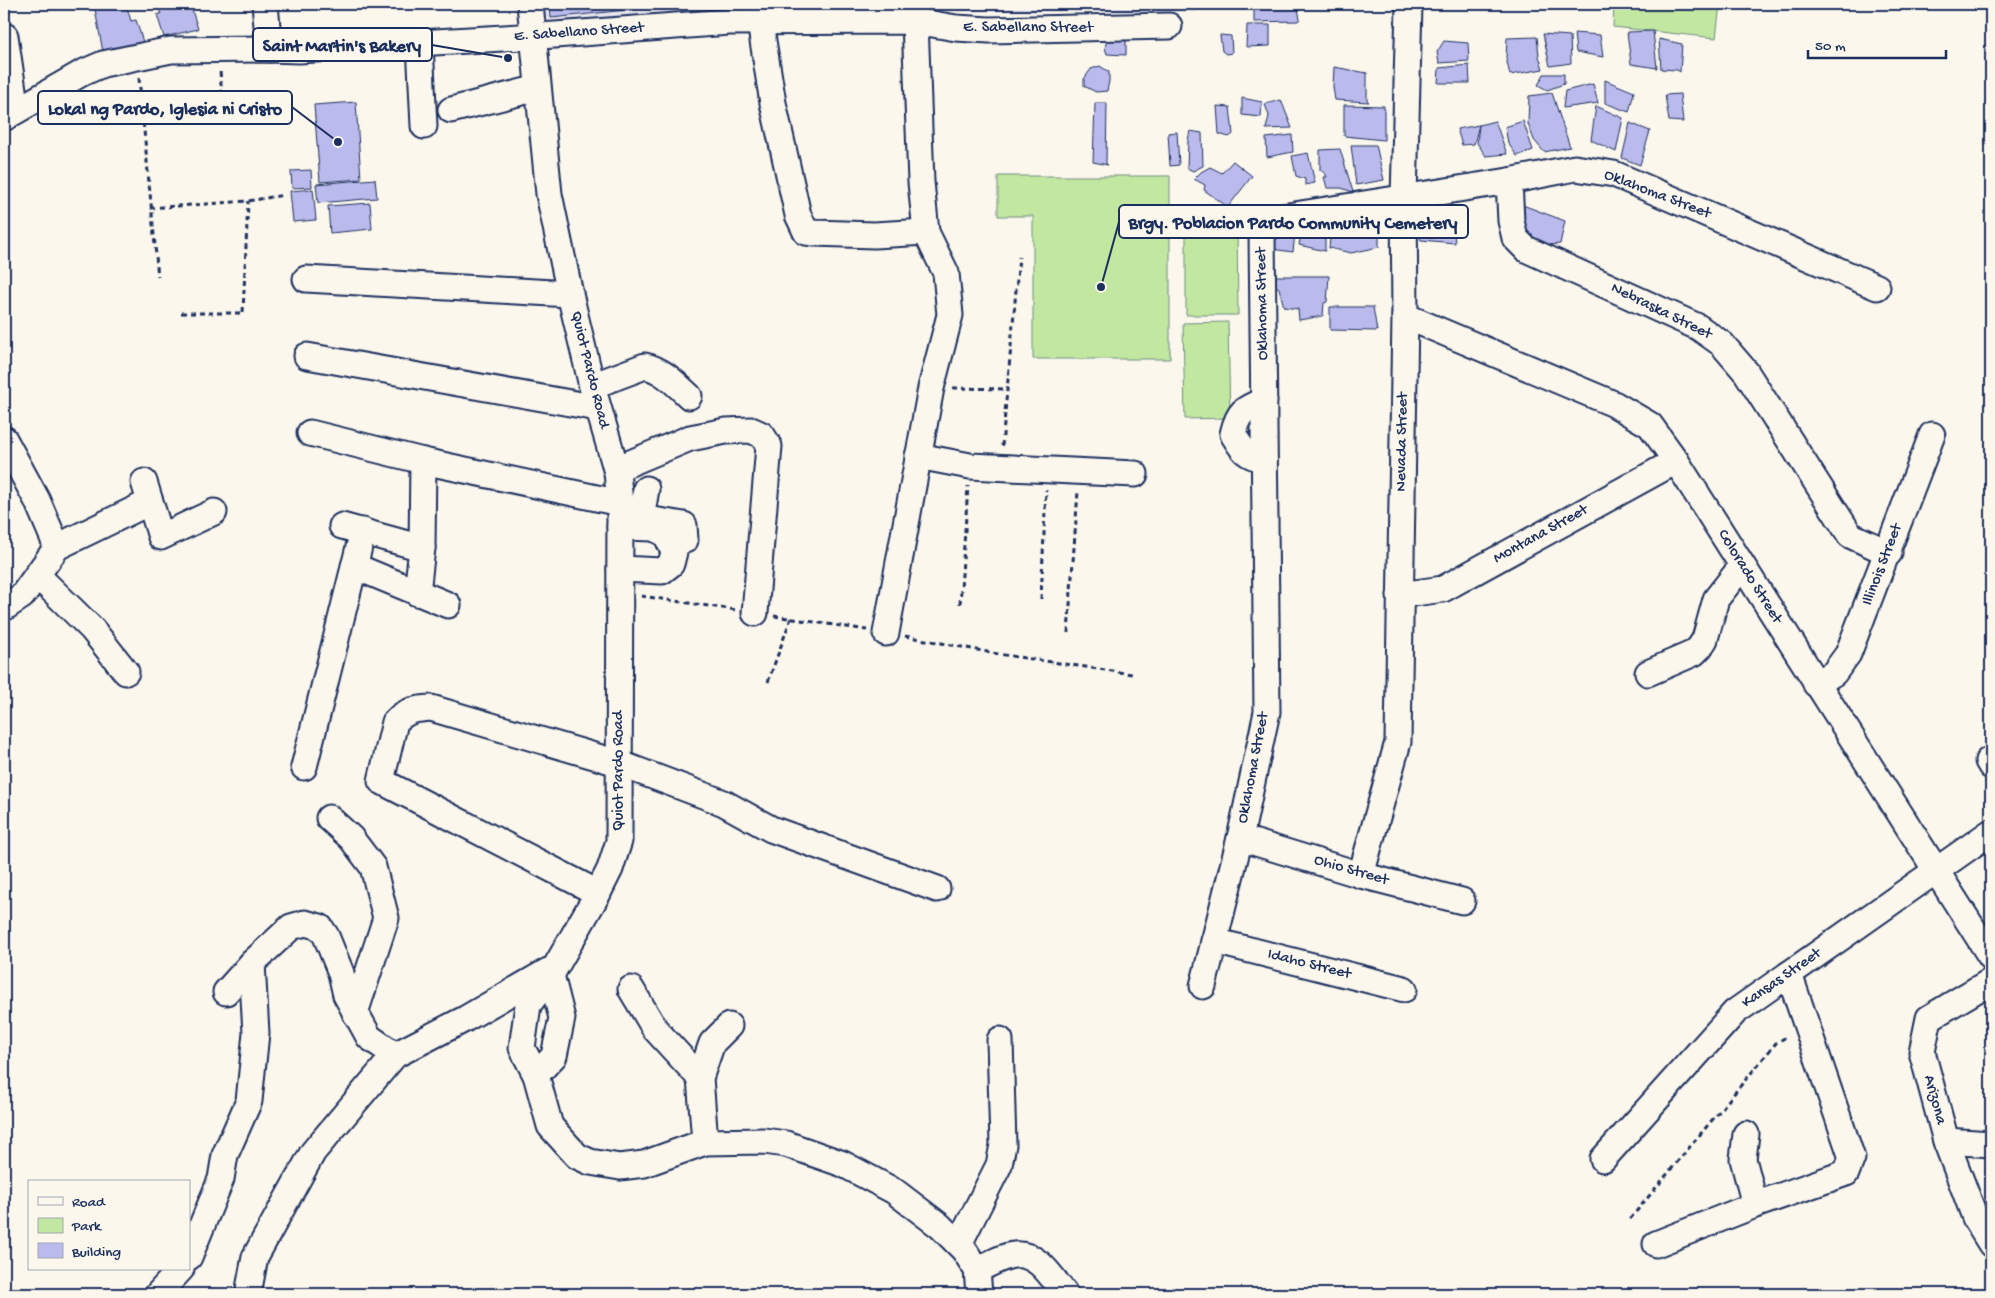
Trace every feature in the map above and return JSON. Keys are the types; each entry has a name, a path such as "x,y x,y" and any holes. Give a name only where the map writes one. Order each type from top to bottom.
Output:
{"street":[{"path":"265,4 269,48"},
{"name":"Quiot Pardo Road","path":"530,4 549,194 570,294 595,397 616,469 625,516 620,569 619,841 610,869 598,893 552,971 528,1005 522,1048 536,1075"},
{"name":"Nevada Street","path":"1361,875 1398,742 1406,316 1404,198 1409,4"},
{"name":"E. Sabellano Street","path":"10,114 82,73 104,64 172,50 269,48 300,50 420,44 887,12 915,21 956,28 989,30 1169,26"},
{"path":"886,633 931,388 950,315 946,273 926,232 915,21"},
{"path":"760,22 773,103 798,215 806,232 814,234 874,235 926,232"},
{"path":"5,36 10,114"},
{"path":"420,44 424,126"},
{"path":"451,110 538,88"},
{"name":"Oklahoma Street","path":"1203,986 1240,838 1267,712 1262,233 1282,218 1510,181 1575,168 1614,174 1877,287"},
{"name":"Nebraska Street","path":"1510,181 1511,221 1515,238 1526,249 1698,327 1722,344 1746,372 1850,535 1889,553"},
{"path":"306,279 570,294"},
{"name":"Colorado Street","path":"1406,316 1614,404 1650,425 1676,461 1991,957"},
{"path":"306,356 595,397 645,366 653,367 689,396"},
{"path":"616,469 690,438 726,431 751,430 762,435 769,446 755,613"},
{"path":"310,433 423,461 625,516 684,524 685,540"},
{"name":"Illinois Street","path":"1816,684 1834,673 1848,654 1889,553 1932,434"},
{"path":"4,439 37,500 57,547"},
{"path":"918,456 970,466 1135,474"},
{"path":"417,593 422,548 423,461"},
{"name":"Montana Street","path":"1400,595 1443,589 1676,461"},
{"path":"625,516 646,489"},
{"path":"4,608 22,596 57,547 147,492 161,537 214,512"},
{"path":"620,569 662,571 671,564 674,552 666,534 625,516"},
{"path":"304,767 354,566 352,529 422,548"},
{"path":"354,566 448,605"},
{"path":"1648,673 1694,653 1700,647 1705,639 1716,599 1742,566"},
{"path":"38,576 92,629 126,672"},
{"path":"598,893 381,781 395,722 402,714 412,710 431,708 618,763 724,803 771,829 937,889"},
{"path":"329,818 351,838 373,868 386,918 355,1013"},
{"name":"Kansas Street","path":"1603,1159 1735,1012 1991,832"},
{"name":"Ohio Street","path":"1240,838 1361,875 1462,901"},
{"path":"226,992 252,963 291,927 305,923 320,927 326,936 342,973 346,995 369,1037 395,1055"},
{"name":"Idaho Street","path":"1214,941 1404,990"},
{"path":"190,1255 221,1179 225,1154 249,1101 256,1033 252,963"},
{"path":"248,1294 255,1257 313,1152 395,1055 552,971 562,1018 554,1056 536,1075 550,1126 577,1156 590,1162 620,1167 644,1164 705,1142 764,1141 786,1144 843,1164 894,1191 940,1226 959,1244 977,1270 979,1294"},
{"path":"1656,1244 1755,1204 1846,1173 1852,1158 1788,974"},
{"name":"Arizona","path":"1991,981 1929,1018 1924,1034 1922,1052 1946,1141 1976,1220 1991,1244"},
{"path":"631,990 655,1029 700,1078"},
{"path":"705,1142 700,1078 712,1043 729,1026"},
{"path":"959,1244 999,1165 1003,1145 1000,1040"},
{"path":"1746,1134 1743,1159 1755,1204"},
{"path":"1946,1141 1991,1144"},
{"path":"977,1270 1014,1255 1031,1257 1046,1269 1065,1294"},
{"path":"158,1294 180,1270"}],"path":[{"path":"142,112 218,108 222,99 218,49"},
{"path":"136,57 158,277"},
{"path":"150,208 248,201 284,195"},
{"path":"181,313 243,313 248,201"},
{"path":"1000,467 1019,257"},
{"path":"931,388 1007,389"},
{"path":"960,604 970,466"},
{"path":"1041,599 1047,469"},
{"path":"1068,633 1079,470"},
{"path":"768,682 791,618"},
{"path":"886,633 998,654 1132,674"},
{"path":"1630,1219 1776,1043 1805,1026"}],"shaded area":[{"path":"544,4 755,4 756,9 547,22"},
{"path":"897,4 1199,4 1198,12 897,11"}],"green space":[{"path":"1614,4 1720,4 1716,38 1613,27"},
{"path":"998,176 1170,176 1170,359 1033,359 1033,216 998,216"},
{"path":"1186,225 1237,225 1238,315 1186,315"},
{"path":"1228,322 1230,418 1185,419 1183,323"}],"building":[{"path":"94,4 126,4 131,21 136,20 143,42 103,52"},
{"path":"157,4 190,4 198,29 164,37 157,15 161,14"},
{"path":"550,4 683,4 551,18"},
{"path":"1254,4 1297,4 1300,19 1298,21 1254,22"},
{"path":"1492,4 1515,4 1515,6 1492,6"},
{"path":"1247,25 1270,25 1270,46 1246,47"},
{"path":"1653,31 1657,68 1631,64 1627,32"},
{"path":"1574,33 1600,35 1603,57 1576,52"},
{"path":"1543,34 1570,36 1571,63 1550,66"},
{"path":"1220,35 1231,36 1232,53 1226,54 1222,51"},
{"path":"1126,37 1126,55 1107,54 1105,48 1107,39"},
{"path":"1537,37 1539,56 1543,69 1510,75 1506,58 1507,38"},
{"path":"1659,39 1682,44 1680,72 1677,70 1661,69"},
{"path":"1444,41 1468,43 1469,61 1439,63 1437,52"},
{"path":"1469,65 1470,83 1438,83 1439,68"},
{"path":"1100,66 1109,72 1109,81 1107,91 1096,92 1084,86 1084,79 1091,69"},
{"path":"1334,67 1367,73 1367,100 1369,102 1335,100 1333,87"},
{"path":"1544,74 1564,74 1564,84 1547,90 1538,85"},
{"path":"1605,80 1634,92 1629,112 1605,103"},
{"path":"1593,84 1598,103 1563,108 1565,91"},
{"path":"1552,93 1570,147 1544,152 1534,140 1528,124 1529,96"},
{"path":"1680,94 1683,122 1669,121 1665,95"},
{"path":"1242,98 1262,102 1261,117 1242,115"},
{"path":"1281,100 1292,128 1266,129 1269,116 1265,104"},
{"path":"356,102 361,179 320,182 314,105"},
{"path":"1095,103 1107,103 1106,164 1108,165 1093,162"},
{"path":"1344,105 1384,106 1384,140 1344,136"},
{"path":"1217,106 1230,107 1233,134 1229,137 1219,134"},
{"path":"1596,106 1623,118 1616,152 1591,140"},
{"path":"1495,121 1507,154 1486,156 1477,143 1479,125"},
{"path":"1523,121 1533,150 1517,156 1508,143 1505,127"},
{"path":"1630,123 1650,131 1640,165 1622,158"},
{"path":"1479,125 1474,144 1462,145 1457,129"},
{"path":"1190,131 1202,133 1203,166 1193,171 1187,168"},
{"path":"1177,132 1179,165 1170,166 1168,133"},
{"path":"1292,135 1293,152 1267,157 1266,138"},
{"path":"1351,145 1376,145 1384,180 1356,185"},
{"path":"1340,149 1353,192 1341,188 1327,188 1324,177 1327,177 1320,170 1320,150"},
{"path":"1308,153 1315,183 1305,185 1305,179 1296,176 1292,156"},
{"path":"1233,161 1252,176 1228,207 1204,190 1205,185 1194,179 1210,167 1222,173"},
{"path":"311,170 312,187 292,188 291,171"},
{"path":"375,179 377,198 318,203 316,184"},
{"path":"313,189 316,220 293,222 290,191"},
{"path":"370,203 372,229 330,233 328,206"},
{"path":"1451,203 1455,243 1421,240 1415,223 1419,205"},
{"path":"1520,204 1565,221 1560,244 1549,245 1528,238"},
{"path":"1332,218 1379,221 1379,247 1351,253 1329,248"},
{"path":"1325,219 1325,251 1299,245 1304,220"},
{"path":"1296,223 1293,252 1271,249 1279,225"},
{"path":"1276,276 1329,276 1327,302 1324,303 1323,316 1299,320 1298,309 1284,307 1279,288 1273,284"},
{"path":"1330,307 1373,307 1377,331 1330,330"}],"place":[{"name":"Saint Martin's Bakery","path":"508,58"},
{"name":"Lokal ng Pardo, Iglesia ni Cristo","path":"338,142"},
{"name":"Brgy. Poblacion Pardo Community Cemetery","path":"1101,287"}]}
